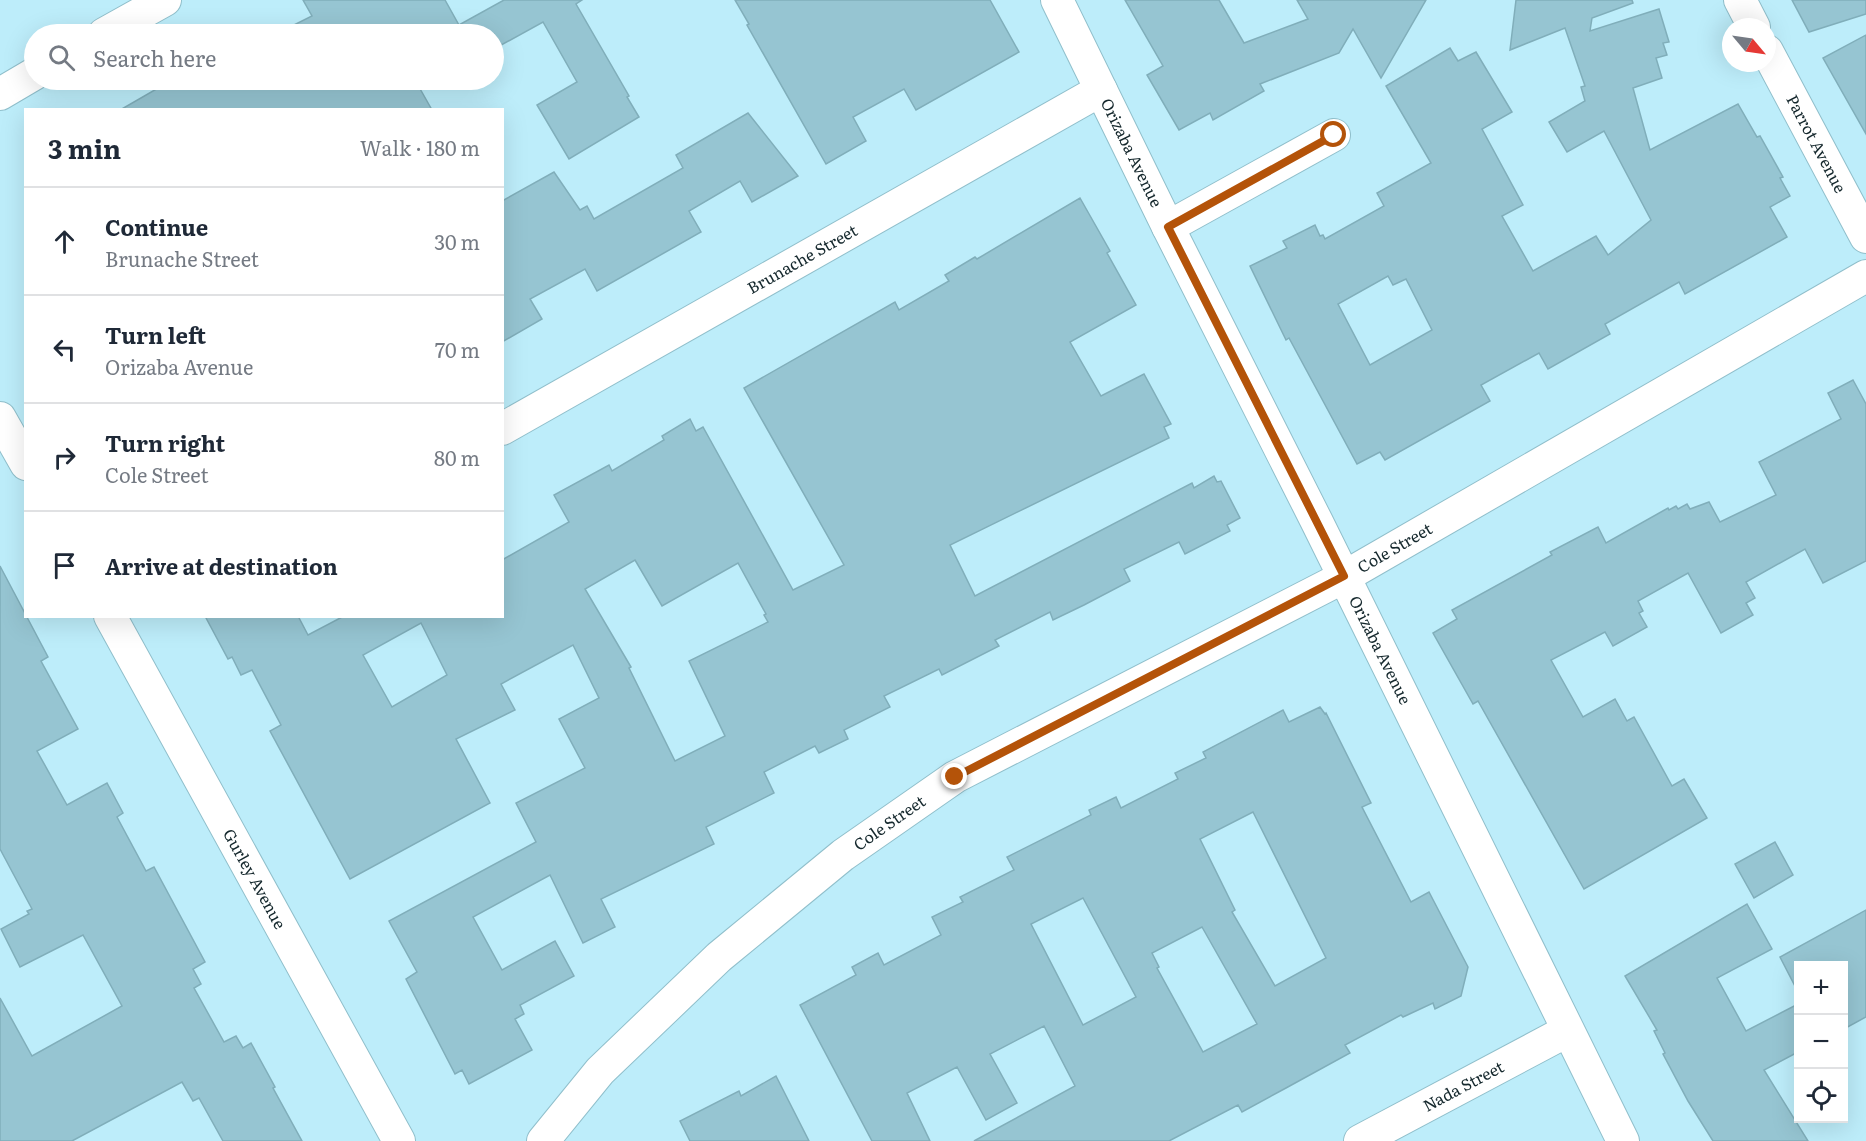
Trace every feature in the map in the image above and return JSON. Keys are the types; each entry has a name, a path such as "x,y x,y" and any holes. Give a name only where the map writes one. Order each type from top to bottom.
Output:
{"street":[{"path":"122,24 165,0"},
{"name":"Orizaba Avenue","path":"1057,0 1623,1141"},
{"path":"1740,0 1749,18"},
{"name":"Parrot Avenue","path":"1776,68 1866,237"},
{"path":"0,94 24,80"},
{"name":"Brunache Street","path":"504,428 1101,90"},
{"path":"1168,227 1334,135"},
{"name":"Cole Street","path":"543,1141 600,1071 719,957 853,849 955,777 1344,576 1866,276"},
{"path":"0,418 24,460"},
{"name":"Gurley Avenue","path":"111,618 399,1141"},
{"name":"Nada Street","path":"1360,1141 1567,1031"}],"building":[{"path":"303,0 445,0 458,24 296,24 312,16"},
{"path":"504,0 582,0 576,4 639,117 569,159 537,105 577,82 543,22 504,43 504,24 461,24"},
{"path":"735,0 990,0 1019,52 916,110 904,89 853,117 866,141 826,164"},
{"path":"1125,0 1219,0 1244,43 1308,19 1297,0 1426,0 1381,78 1353,29 1339,53 1260,84 1264,91 1213,120 1210,113 1179,130 1147,75 1163,66"},
{"path":"1516,0 1632,0 1633,3 1592,18 1590,31 1659,9 1669,42 1663,43 1667,55 1656,58 1662,78 1633,88 1650,150 1738,104 1757,137 1760,136 1783,177 1780,178 1790,196 1770,207 1787,237 1685,294 1679,282 1605,324 1610,334 1548,369 1539,353 1481,385 1490,401 1385,460 1380,452 1357,464 1289,338 1286,340 1250,266 1287,248 1283,241 1315,225 1320,236 1323,235 1325,239 1384,206 1377,193 1431,163 1386,86 1450,48 1458,61 1476,52 1512,112 1482,129 1523,205 1502,216 1533,271 1596,236 1608,255 1651,220 1604,131 1567,152 1549,122 1585,101 1581,87 1585,86 1565,28 1510,50","holes":["1388,276 1393,285 1406,279 1432,330 1370,365 1338,304"]},
{"path":"1792,0 1866,0 1866,14 1809,32"},
{"path":"1866,35 1866,134 1823,58"},
{"path":"155,90 421,90 431,108 123,108"},
{"path":"748,113 798,176 752,202 740,181 689,211 701,232 597,291 585,269 530,299 542,319 504,341 504,200 554,172 580,210 587,206 594,219 683,168 676,155"},
{"path":"1080,198 1110,251 1107,253 1136,305 1070,342 1101,396 1144,374 1171,424 1164,427 1169,438 950,545 975,596 1192,483 1194,488 1214,476 1217,482 1221,481 1240,518 1227,525 1230,531 1185,554 1179,542 1124,569 1130,581 1084,605 1053,620 1050,612 995,640 999,646 942,675 939,669 884,696 890,707 844,730 848,739 819,753 815,746 764,772 774,793 706,827 714,844 601,899 615,927 583,943 550,875 473,917 502,970 555,941 574,976 520,1005 524,1014 515,1019 532,1050 469,1084 462,1070 455,1074 406,979 417,972 389,921 536,842 516,803 585,768 559,719 599,698 573,645 501,684 515,710 456,739 490,803 350,879 270,731 281,725 252,670 241,675 232,657 228,659 206,618 299,618 308,635 340,618 504,618 504,559 569,522 554,495 609,465 612,471 664,440 662,436 690,419 696,431 703,427 793,590 844,565 744,388 895,302 899,310 949,281 945,275 975,257 977,259","holes":["635,560 662,606 738,563 766,614 764,615 768,622 689,661 725,736 675,761 629,668 631,667 585,589","421,623 447,675 392,707 363,655"]},
{"path":"1853,380 1866,404 1866,561 1823,583 1805,549 1746,582 1755,598 1746,603 1753,615 1721,633 1688,573 1638,601 1643,611 1639,613 1647,627 1613,646 1605,632 1551,660 1583,717 1615,699 1627,721 1634,717 1672,786 1684,779 1707,818 1584,889 1478,701 1473,704 1433,633 1457,619 1452,610 1552,555 1550,552 1598,527 1606,543 1668,508 1669,510 1676,506 1678,509 1687,504 1690,509 1709,502 1720,522 1776,495 1759,462 1841,419 1828,393"},
{"path":"0,566 24,612 24,618 27,618 48,657 41,661 78,729 37,751 67,805 107,783 123,813 117,817 146,871 154,867 205,962 193,969 201,984 194,988 224,1042 236,1036 243,1048 251,1043 302,1141 223,1141 199,1098 193,1101 182,1082 72,1141 0,1141 0,998 32,1056 122,1006 83,935 20,967 1,929 29,914 27,911 32,909 0,849"},
{"path":"1320,707 1326,713 1371,803 1362,807 1411,902 1429,892 1468,967 1461,996 1435,1009 1433,1003 1403,1017 1401,1015 1345,1045 1350,1053 1242,1112 1238,1105 1169,1141 974,1141 1075,1086 1044,1026 990,1054 1017,1103 986,1120 957,1067 907,1093 930,1141 872,1141 800,1005 856,975 852,967 878,953 884,965 941,935 932,917 963,902 960,897 1014,870 1007,857 1091,815 1089,810 1116,797 1121,808 1178,779 1175,773 1206,758 1203,752 1283,710 1289,722","holes":["1253,812 1326,958 1275,986 1232,912 1235,910 1200,839","1083,898 1136,997 1083,1025 1031,924","1202,927 1257,1024 1203,1052 1157,968 1159,967 1152,953"]},
{"path":"1775,842 1793,875 1754,898 1735,864"},
{"path":"1747,904 1772,949 1717,978 1746,1031 1794,1006 1794,1054 1764,1070 1794,1118 1794,1123 1797,1123 1808,1141 1713,1141 1688,1101 1663,1054 1665,1053 1654,1031 1657,1030 1625,976"},
{"path":"1866,910 1866,1017 1848,1027 1848,961 1794,961 1794,984 1780,957"},
{"path":"776,1076 809,1141 690,1141 680,1121 739,1091 741,1096"}],"route":[{"path":"955,777 1344,576 1168,227 1334,135"}]}
